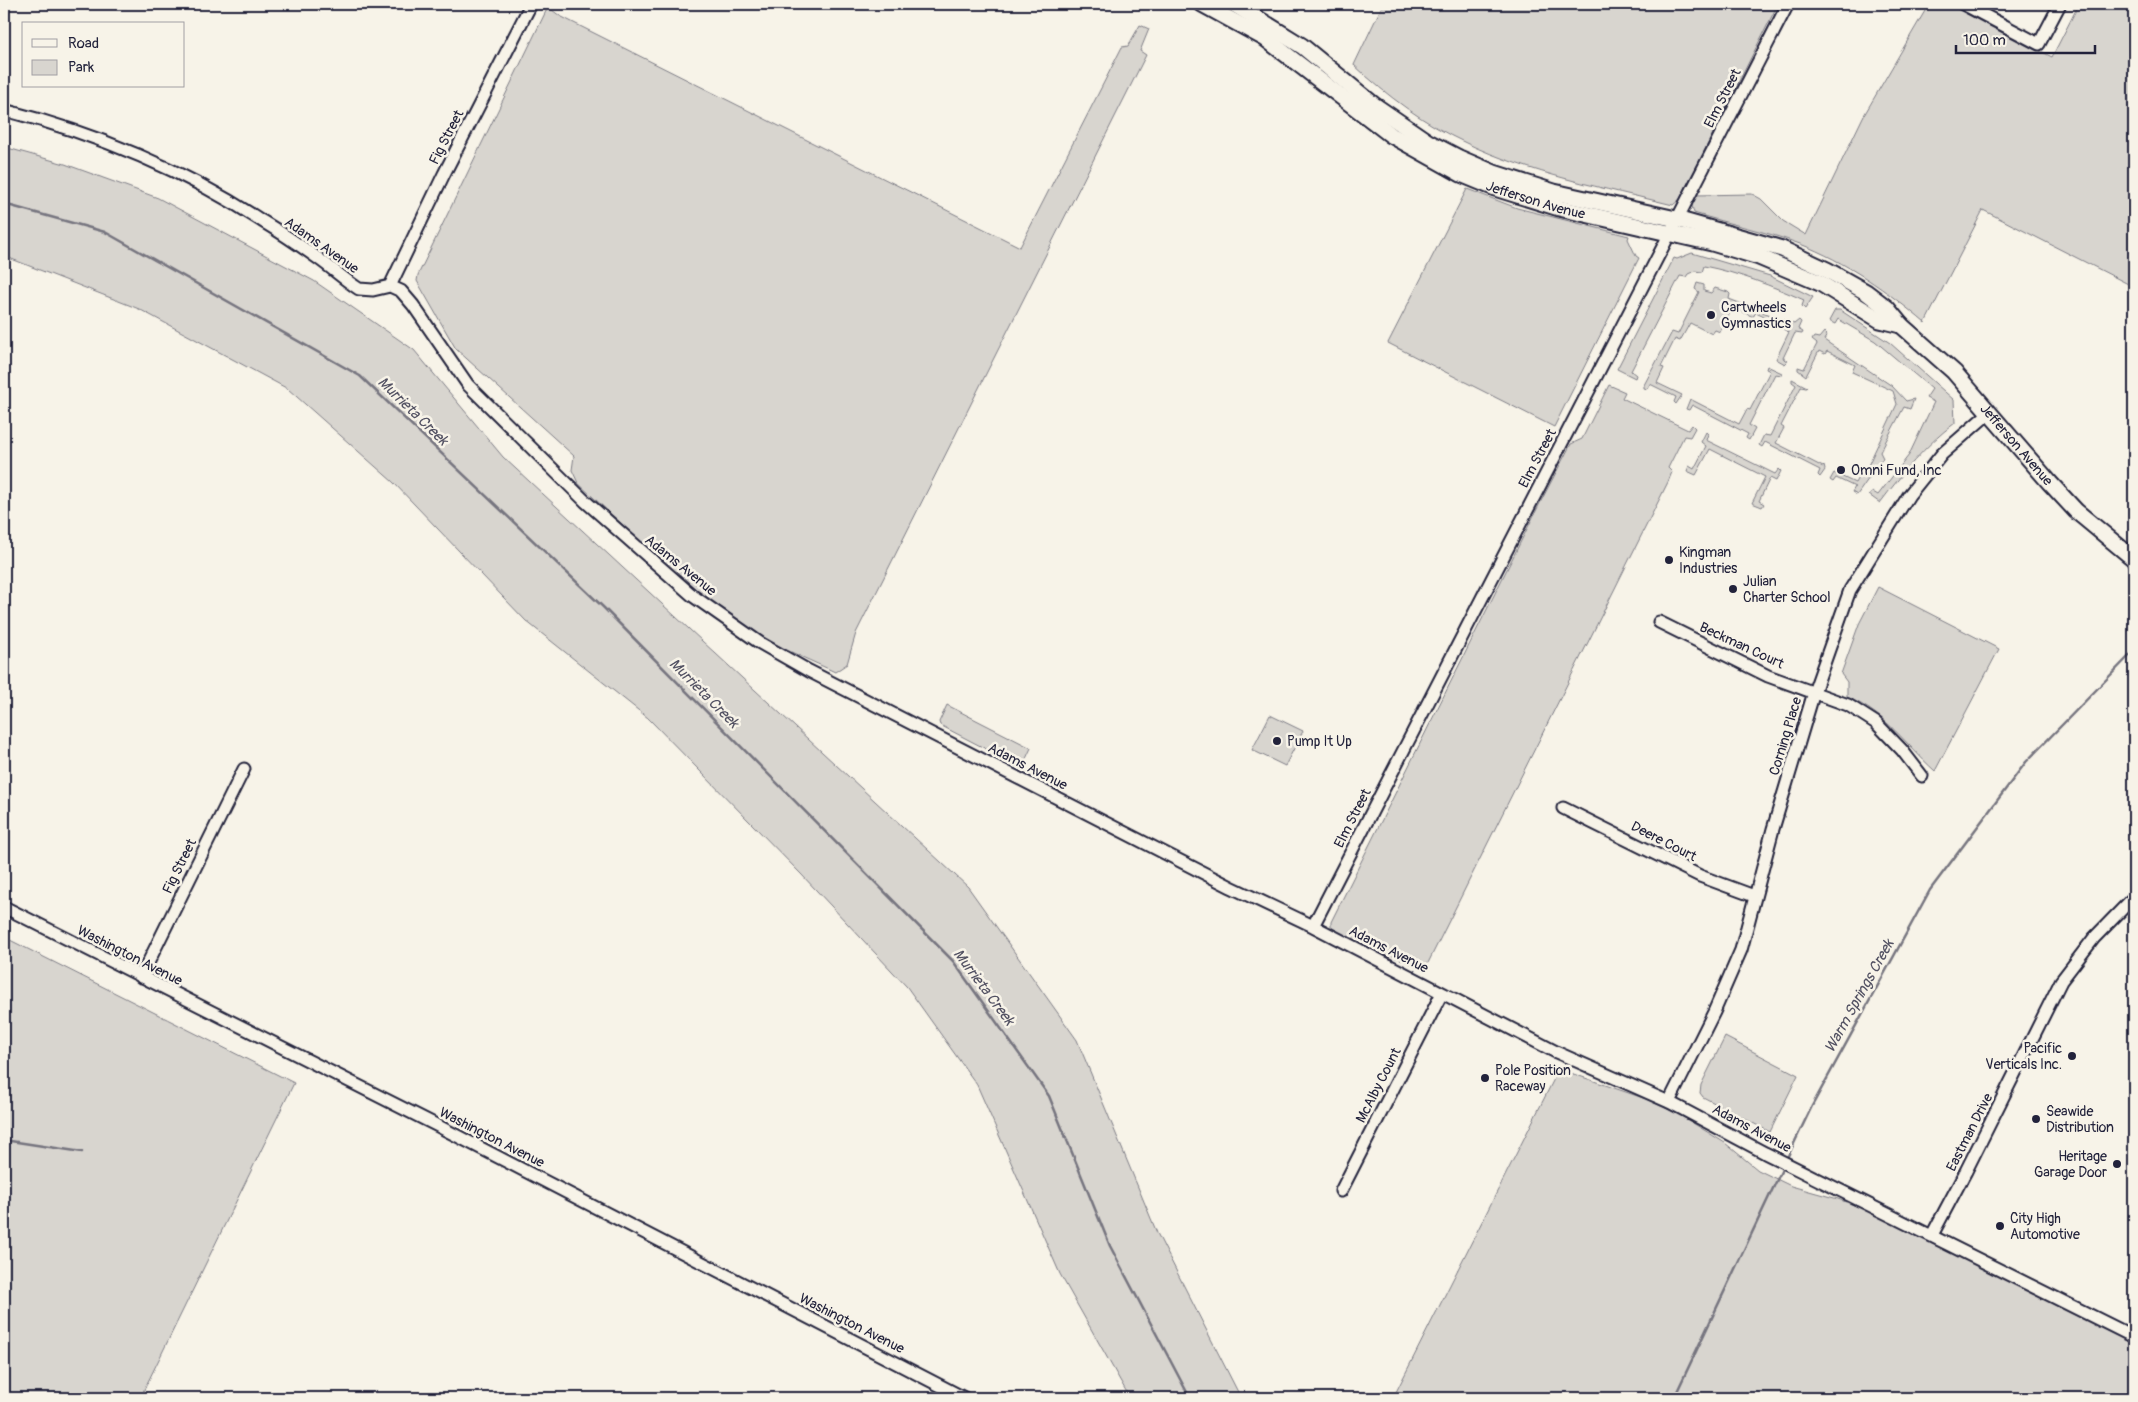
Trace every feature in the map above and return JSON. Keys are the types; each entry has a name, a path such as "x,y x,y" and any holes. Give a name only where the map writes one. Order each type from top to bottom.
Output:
{"main road":[{"name":"Jefferson Avenue","path":"1202,4 1266,39 1390,135 1439,163 1495,188 1559,208 1712,243 1759,257 1820,284 1880,320 1902,325"},
{"name":"Jefferson Avenue","path":"1234,4 1302,46 1374,105 1428,142 1459,158 1494,172 1547,189 1676,219 1782,250 1827,270 1880,302 1902,325 1954,372 2076,511 2134,559"},
{"path":"1390,135 1396,132 1436,152 1459,158"}],"street":[{"name":"Fig Street","path":"390,286 440,181 531,4"},
{"name":"Elm Street","path":"1313,926 1788,4"},
{"path":"1963,4 2039,44 2060,4"},
{"name":"Adams Avenue","path":"4,110 54,124 100,140 173,172 227,199 262,220 359,289 373,290 390,286 406,295 468,385 498,417 621,534 693,596 760,643 809,671 1231,887 1313,926 1556,1052 1669,1102 1765,1153 2134,1337"},
{"name":"Corning Place","path":"1669,1102 1714,1012 1741,950 1754,896 1814,692 1850,590 1908,496 1942,454 1990,412"},
{"name":"Beckman Court","path":"1659,622 1768,676 1848,705 1876,723 1902,750 1922,776"},
{"name":"Fig Street","path":"141,977 244,768"},
{"name":"Deere Court","path":"1563,808 1700,876 1754,896"},
{"name":"Eastman Drive","path":"1932,1235 1975,1154 2061,981 2094,938 2134,897"},
{"name":"Washington Avenue","path":"4,908 438,1126 964,1398"},
{"name":"McAlby Count","path":"1341,1190 1442,994"}],"green space":[{"path":"1383,4 1778,4 1680,199 1673,205 1542,172 1491,154 1436,127 1407,108 1354,65"},
{"path":"1929,4 1947,4 1954,7 2052,57 2079,4 2134,4 2134,287 1983,210 1925,323 1866,278 1817,251 1774,235 1694,213 1692,206 1695,195 1752,194 1761,199 1783,221 1806,235 1863,117"},
{"path":"548,7 560,16 1020,247 1122,47 1128,46 1140,25 1149,29 1140,51 1146,55 856,633 847,664 835,672 775,644 740,623 668,566 578,483 572,470 574,456 456,349 417,281 418,275"},
{"path":"4,147 65,164 158,198 314,281 414,350 503,457 968,887 1077,1040 1157,1233 1241,1398 1130,1398 1060,1274 977,1085 907,987 801,874 648,718 526,621 393,482 288,389 139,309 4,256"},
{"path":"1467,189 1517,208 1629,236 1628,239 1636,256 1639,258 1554,427 1388,343"},
{"path":"1692,253 1770,276 1813,297 1805,309 1802,306 1804,300 1743,276 1704,266 1702,272 1695,271 1686,277 1680,276 1631,371 1636,375 1635,378 1617,369 1674,258 1677,259"},
{"path":"1697,283 1704,285 1704,291 1711,293 1715,288 1728,292 1730,294 1729,299 1794,324 1799,320 1801,322 1798,329 1803,332 1802,334 1795,333 1783,358 1788,361 1785,364 1776,359 1789,332 1783,329 1784,326 1756,312 1753,317 1733,307 1720,332 1715,330 1712,334 1690,323 1680,341 1675,339 1661,367 1664,368 1657,383 1682,395 1676,404 1674,402 1676,397 1650,384 1647,389 1644,388 1644,385 1672,332 1678,334 1699,292 1695,289"},
{"path":"1835,310 1840,310 1890,343 1954,400 1955,423 1924,450 1880,503 1869,495 1873,492 1878,495 1909,455 1934,402 1926,398 1932,389 1875,341 1838,319 1835,324 1829,321"},
{"path":"1824,332 1827,335 1824,340 1892,386 1906,401 1914,399 1910,409 1904,407 1880,452 1883,458 1857,495 1852,492 1855,487 1836,478 1833,482 1830,480 1834,473 1855,483 1861,472 1864,474 1897,404 1893,391 1852,372 1855,365 1827,351 1825,354 1819,351 1806,376 1798,370 1798,367 1804,369 1817,344 1812,340 1814,337 1819,338"},
{"path":"1767,366 1782,373 1782,375 1775,374 1749,425 1755,429 1749,440 1746,438 1748,434 1692,405 1689,410 1686,409 1690,399 1739,424 1747,409 1750,410 1770,371 1766,369"},
{"path":"1792,379 1807,387 1801,387 1781,426 1784,428 1776,443 1824,466 1825,470 1820,477 1818,475 1820,470 1765,442 1762,447 1759,445 1764,435 1770,436 1796,385 1792,382"},
{"path":"1609,385 1625,392 1622,398 1688,430 1692,425 1695,428 1690,437 1684,436 1668,468 1672,472 1668,482 1425,969 1340,935 1331,927 1331,922 1540,503 1571,444 1582,439"},
{"path":"1706,432 1708,434 1706,440 1775,474 1779,469 1781,471 1776,481 1770,478 1759,501 1764,504 1762,507 1752,503 1765,477 1710,449 1696,475 1687,471 1689,466 1694,469 1706,446 1701,442"},
{"path":"1878,587 1999,649 1935,771 1885,721 1874,712 1847,697 1847,682 1841,674 1859,624"},
{"path":"947,705 1031,748 1023,765 1017,765 940,725 939,722"},
{"name":"Pump It Up","path":"1270,715 1303,731 1285,766 1252,750"},
{"path":"4,937 294,1083 140,1398 4,1398"},
{"path":"1725,1037 1798,1075 1770,1132 1703,1097 1700,1093 1701,1085"},
{"path":"1559,1069 1646,1099 1680,1115 1725,1143 1758,1170 1791,1186 1838,1199 1870,1211 2134,1344 2134,1398 1393,1398"}],"waterway":[{"name":"Murrieta Creek","path":"4,204 105,232 360,376 603,607 953,961 1049,1096 1110,1246 1190,1398"},
{"name":"Warm Springs Creek","path":"1786,1160 1812,1106 1930,890 2026,762 2134,651"},
{"path":"4,1140 82,1152"},
{"name":"Warm Springs Creek","path":"1674,1398 1784,1165"}],"place":[{"name":"Cartwheels Gymnastics","path":"1711,315"},
{"name":"Omni Fund, Inc","path":"1841,470"},
{"name":"Kingman Industries","path":"1669,560"},
{"name":"Julian Charter School","path":"1733,589"},
{"name":"Pump It Up","path":"1277,741"},
{"name":"Pacific Verticals Inc.","path":"2072,1056"},
{"name":"Pole Position Raceway","path":"1485,1078"},
{"name":"Seawide Distribution","path":"2036,1119"},
{"name":"Heritage Garage Door","path":"2117,1164"},
{"name":"City High Automotive","path":"2000,1226"}]}
